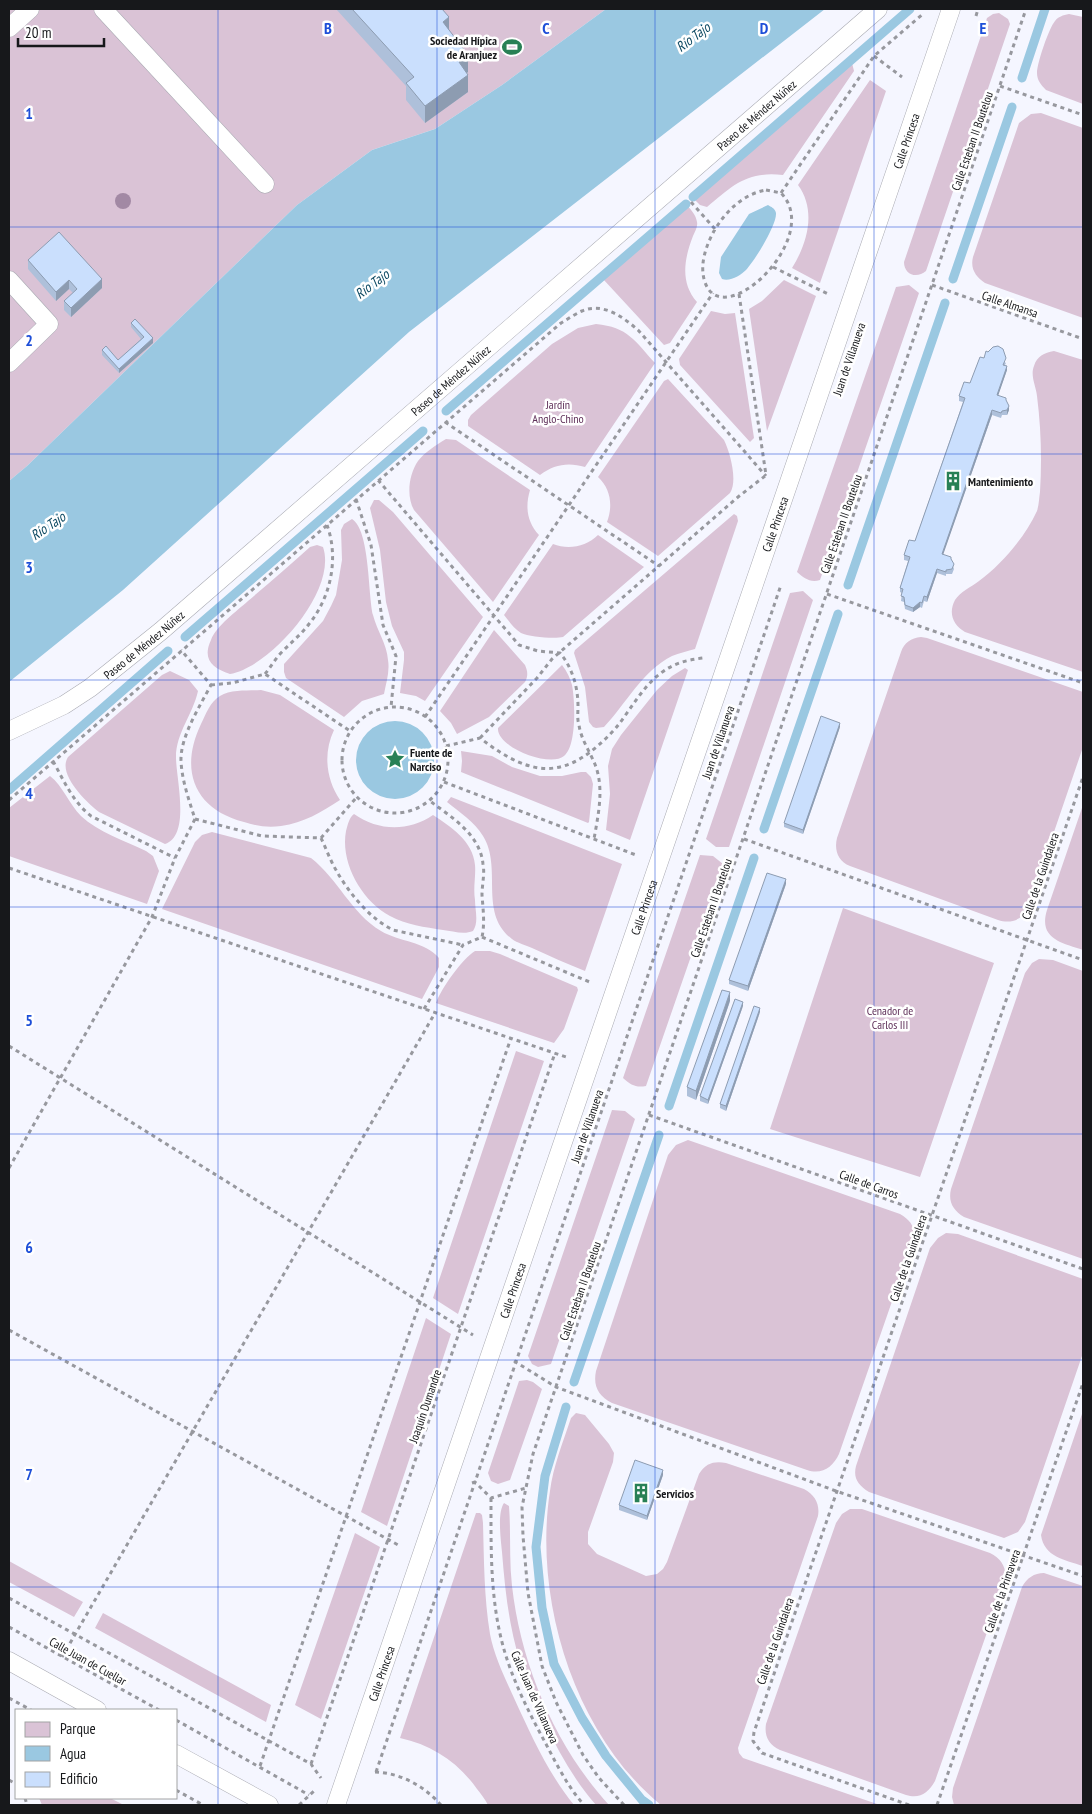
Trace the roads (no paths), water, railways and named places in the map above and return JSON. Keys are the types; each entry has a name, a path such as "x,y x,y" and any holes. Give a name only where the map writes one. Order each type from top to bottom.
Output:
{"lane":[{"path":"9,28 30,9"},
{"path":"103,9 265,184"},
{"name":"Paseo de Méndez Núñez","path":"9,731 64,705 90,688 163,628 878,9"},
{"name":"Calle Princesa","path":"336,1805 952,9"},
{"path":"9,280 48,324 9,364"},
{"path":"9,1661 95,1709"},
{"path":"178,1755 269,1805"}],"water":[{"name":"Río Tajo","path":"606,9 825,9 409,332 123,590 9,682 9,481 27,466 297,205 372,150 435,129 502,85"},
{"path":"768,205 776,213 773,226 760,251 741,274 732,279 722,279 719,273 721,257 749,214"},
{"name":"Fuente de Narciso","path":"395,721 410,724 423,732 431,745 434,760 431,775 423,788 410,796 395,799 380,796 367,788 359,775 356,760 359,745 367,732 380,724"}],"waterway":[{"path":"693,197 910,9"},
{"path":"1022,78 1045,9"},
{"path":"953,279 1012,107"},
{"path":"446,411 686,204"},
{"path":"848,585 945,303"},
{"path":"185,637 423,431"},
{"path":"764,829 838,614"},
{"path":"9,790 168,651"},
{"path":"669,1106 754,858"},
{"path":"574,1382 659,1135"},
{"path":"566,1407 545,1476 536,1547 542,1608 554,1664 582,1718 606,1756 642,1800 649,1805"}],"place":[{"name":"Sociedad Hípica de Aranjuez","path":"512,47"},
{"name":"Mantenimiento","path":"953,481"},
{"name":"Fuente de Narciso","path":"395,759"},
{"name":"Servicios","path":"641,1493"}],"park label":[{"name":"Jardín Anglo-Chino","path":"558,411"},
{"name":"Cenador de Carlos III","path":"890,1017"}]}
